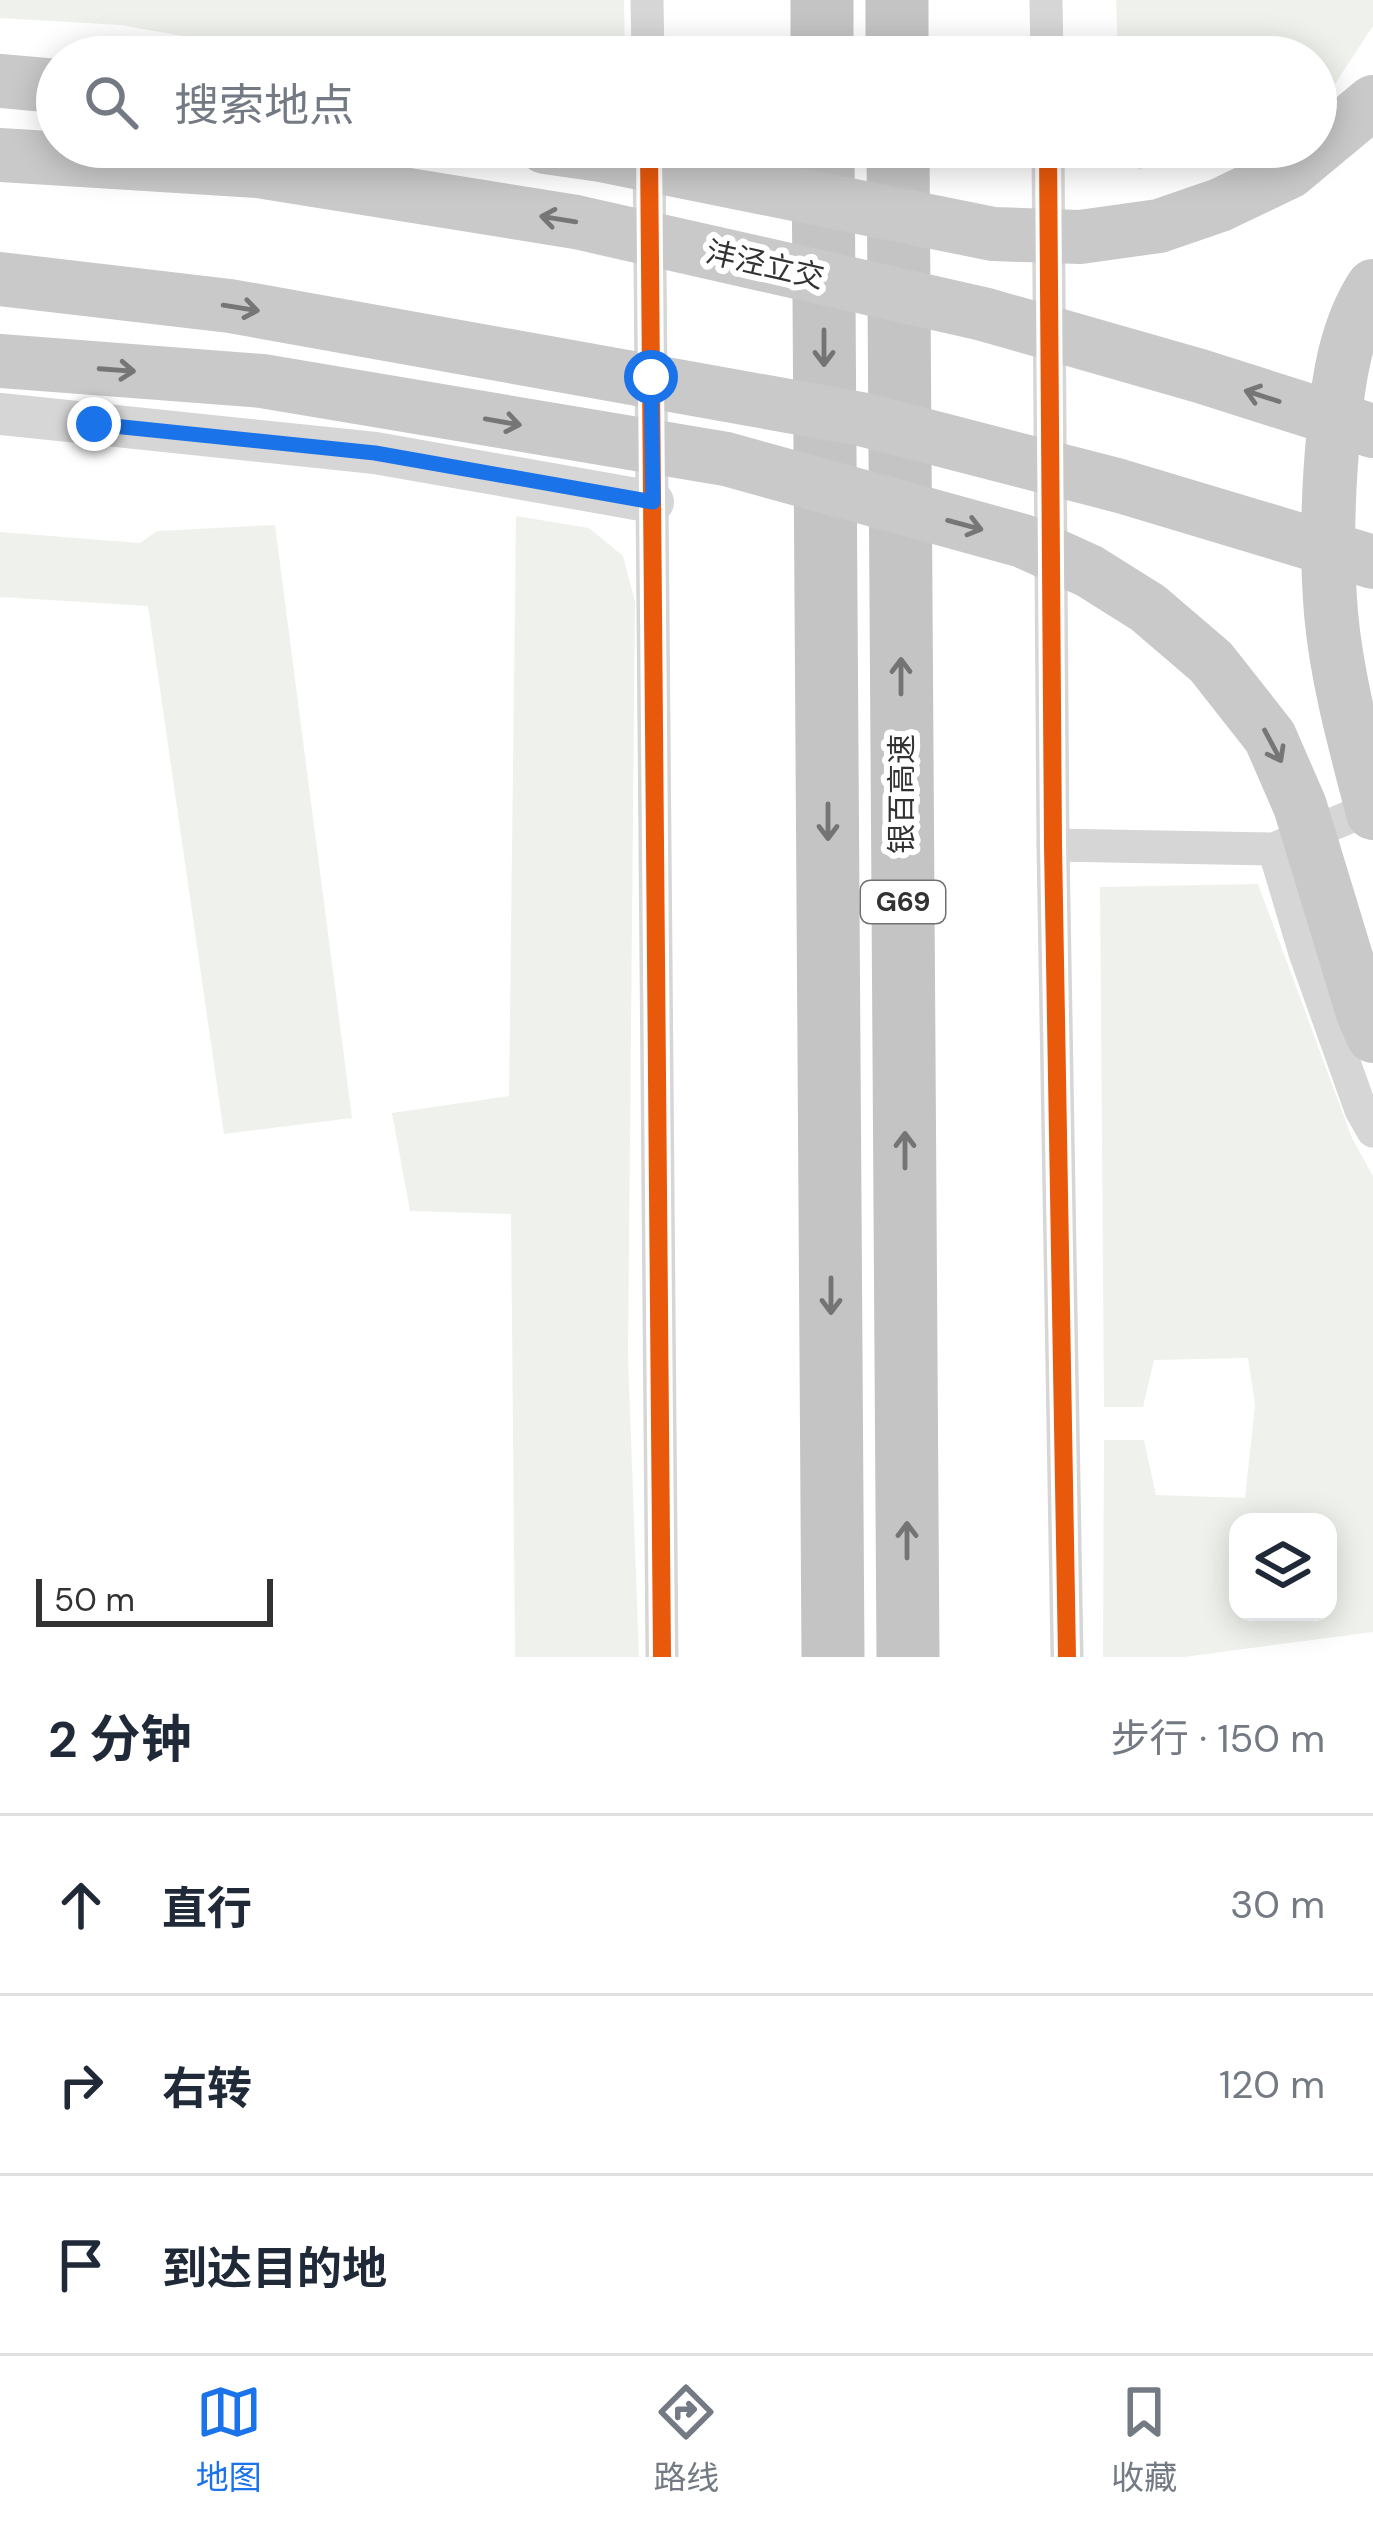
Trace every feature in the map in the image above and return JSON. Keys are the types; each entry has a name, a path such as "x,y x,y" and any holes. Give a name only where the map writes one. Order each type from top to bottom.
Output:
{"highway":[{"path":"822,0 822,36"},
{"path":"897,0 897,36"},
{"name":"G69","path":"823,168 833,1657"},
{"name":"银百高速","path":"898,168 908,1657"}],"main road":[{"path":"0,81 36,84"},
{"path":"1337,132 1373,102"},
{"name":"沣泾立交","path":"0,155 36,157"},
{"name":"沣泾立交","path":"210,168 258,171 576,222 983,314 1373,431"},
{"path":"666,168 993,234 1080,236 1159,226 1220,205 1294,168"},
{"path":"0,279 230,305 861,419 1120,485 1373,562"},
{"path":"1373,286 1344,356 1328,488 1331,614 1348,713 1373,810"},
{"path":"0,361 262,381 726,459 1023,541 1089,572 1148,608 1211,662 1270,737 1300,806 1373,1036"}],"street":[{"path":"647,0 648,36"},
{"path":"1046,0 1047,36"},
{"path":"649,168 662,1657"},
{"path":"1048,168 1053,845 1067,1657"},
{"path":"0,414 375,453 653,502"},
{"path":"1053,845 1274,849 1373,810"},
{"path":"1274,849 1312,976 1373,1131"}],"shaded area":[{"path":"0,0 624,0 625,36 183,36 120,25 0,18"},
{"path":"1116,0 1373,0 1373,26 1337,81 1337,36 1117,36"},
{"path":"516,516 589,528 623,556 635,602 628,1356 639,1657 515,1657 511,1214 410,1211 392,1113 509,1096"},
{"path":"275,525 352,1118 224,1134 148,606 0,597 0,532 140,543 157,531"},
{"path":"1258,884 1352,1138 1373,1176 1373,1632 1184,1657 1103,1657 1104,1440 1144,1440 1156,1495 1245,1498 1255,1405 1248,1358 1154,1360 1143,1407 1104,1407 1100,887"}],"cycle path":[{"path":"649,168 662,1657"},
{"path":"1048,168 1053,845 1067,1657"}],"route":[{"path":"94,424 375,453 653,502 651,377"}]}
